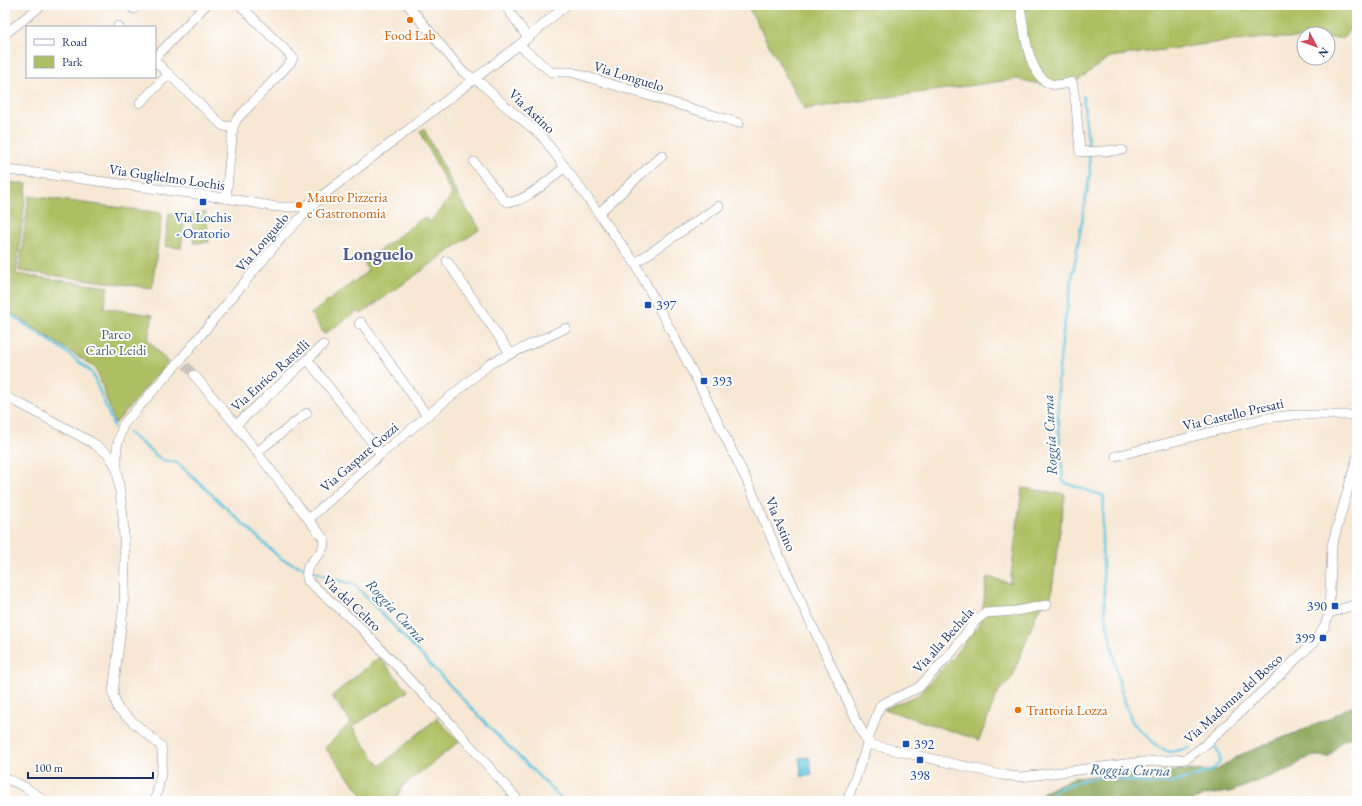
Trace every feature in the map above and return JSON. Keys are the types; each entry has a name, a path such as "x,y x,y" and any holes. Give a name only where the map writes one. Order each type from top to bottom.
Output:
{"street":[{"path":"5,34 42,5"},
{"path":"156,59 206,5"},
{"path":"226,198 233,127 238,119 293,58 240,5"},
{"name":"Via Astino","path":"408,5 462,71 482,84 525,123 542,136 635,263 699,384 750,487 776,550 868,744"},
{"path":"505,5 528,38"},
{"name":"Via Longuelo","path":"155,801 161,775 161,746 118,709 113,693 124,602 125,560 123,516 117,470 117,446 123,425 183,362 283,236 323,195 528,38 566,5"},
{"path":"1020,5 1031,63 1039,76 1050,84 1061,85 1072,82 1076,104 1080,152 1122,150"},
{"name":"Via Longuelo","path":"519,45 551,72 571,72 739,123"},
{"path":"156,61 223,126 233,127"},
{"path":"140,103 169,74"},
{"path":"599,213 662,155"},
{"path":"474,162 507,202 512,202 526,197 565,168"},
{"name":"Via Guglielmo Lochis","path":"5,170 226,198 277,207 302,207 323,195"},
{"path":"635,263 719,206"},
{"path":"277,207 291,211 294,218 283,236"},
{"path":"447,261 510,353"},
{"path":"360,323 427,416"},
{"name":"Via Gaspare Gozzi","path":"309,520 381,454 491,363 566,328"},
{"name":"Via Enrico Rastelli","path":"236,425 323,345"},
{"path":"307,359 381,454"},
{"name":"Via del Celtro","path":"194,374 236,425 320,533 324,542 322,550 307,571 308,581 360,627 452,725 519,801"},
{"path":"5,397 91,442 108,454 117,470"},
{"path":"257,452 307,413"},
{"name":"Via Castello Presati","path":"1116,456 1266,418 1294,415 1357,415"},
{"path":"1357,458 1332,545 1329,613 1357,604"},
{"name":"Via alla Bechela","path":"868,744 880,706 918,688 953,651 976,620 986,613 1016,611 1047,605"},
{"name":"Via Madonna del Bosco","path":"868,744 1021,777 1142,762 1186,759 1205,745 1314,642 1325,626 1329,613"},
{"path":"847,801 868,744"},
{"path":"5,778 25,787 46,801"}],"green space":[{"path":"747,5 1357,5 1357,16 1344,38 1336,38 1336,26 1296,26 1296,38 1267,38 1222,42 1110,57 1071,85 1053,87 1017,79 804,109"},
{"path":"424,129 459,198 480,229 361,314 358,311 324,334 311,314 368,271 364,262 424,217 430,222 452,195 420,131"},
{"name":"Parco Carlo Leidi","path":"5,182 27,184 16,274 108,287 104,308 153,315 148,340 168,362 115,424 96,368 5,309"},
{"path":"29,196 162,213 152,288 19,271"},
{"path":"206,212 209,242 194,243 192,214"},
{"path":"169,213 186,215 181,248 165,246"},
{"path":"1022,488 1065,494 1051,596 1037,612 1012,678 998,692 979,740 884,709 918,695 953,657 981,622 987,577 1010,583"},
{"path":"379,657 408,691 352,727 380,766 437,718 459,742 403,786 394,801 357,801 362,794 325,748 351,722 332,696"},
{"path":"1357,703 1357,737 1346,739 1340,743 1329,757 1315,756 1303,760 1292,768 1230,792 1206,795 1191,801 1114,801 1097,796 1082,796 1073,801 1038,801 1042,793 1073,778 1116,774 1138,777 1175,770 1215,771 1240,755 1322,722"}],"water":[{"path":"809,757 812,775 802,777 799,758"}],"waterway":[{"name":"Roggia Curna","path":"1083,96 1089,149 1090,174 1063,332 1058,380 1058,417 1063,482 1104,496 1102,538 1105,613 1120,687 1132,722 1158,747 1170,752 1190,748"},
{"name":"Roggia Curna","path":"5,311 64,350 92,372 114,427"},
{"name":"Roggia Curna","path":"129,433 162,460 178,463 281,559 305,568"},
{"name":"Roggia Curna","path":"310,570 333,579 354,584 498,736 564,801"},
{"name":"Roggia Curna","path":"1047,801 1050,796 1060,788 1086,779 1102,777 1152,784 1175,782 1213,770 1220,762 1219,754 1215,746"}],"tunnel":[{"path":"186,365 194,375"}],"place":[{"name":"Food Lab","path":"410,20"},
{"name":"Via Lochis - Oratorio","path":"203,202"},
{"name":"Mauro Pizzeria e Gastronomia","path":"299,205"},
{"name":"397","path":"648,305"},
{"name":"393","path":"704,381"},
{"name":"390","path":"1335,606"},
{"name":"399","path":"1323,638"},
{"name":"Trattoria Lozza","path":"1018,710"},
{"name":"392","path":"906,744"},
{"name":"398","path":"920,760"}],"district":[{"name":"Longuelo","path":"378,254"}]}
